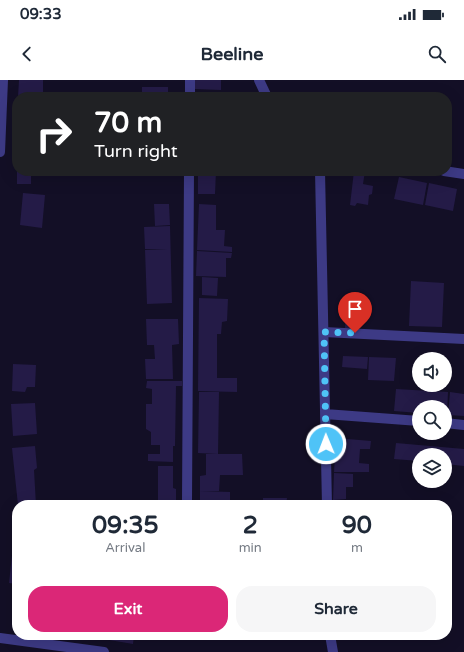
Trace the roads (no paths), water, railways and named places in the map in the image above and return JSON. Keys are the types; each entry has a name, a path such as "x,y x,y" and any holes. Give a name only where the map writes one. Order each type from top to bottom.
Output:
{"street":[{"path":"0,152 3,80"},
{"path":"190,80 190,92"},
{"path":"258,80 264,92"},
{"path":"452,172 464,174"},
{"path":"187,500 189,176"},
{"path":"320,176 327,500"},
{"path":"324,332 464,339"},
{"path":"325,414 412,420"},
{"path":"452,423 464,424"},
{"path":"0,638 12,640"},
{"path":"15,640 104,652"},
{"path":"331,640 333,652"}]}
